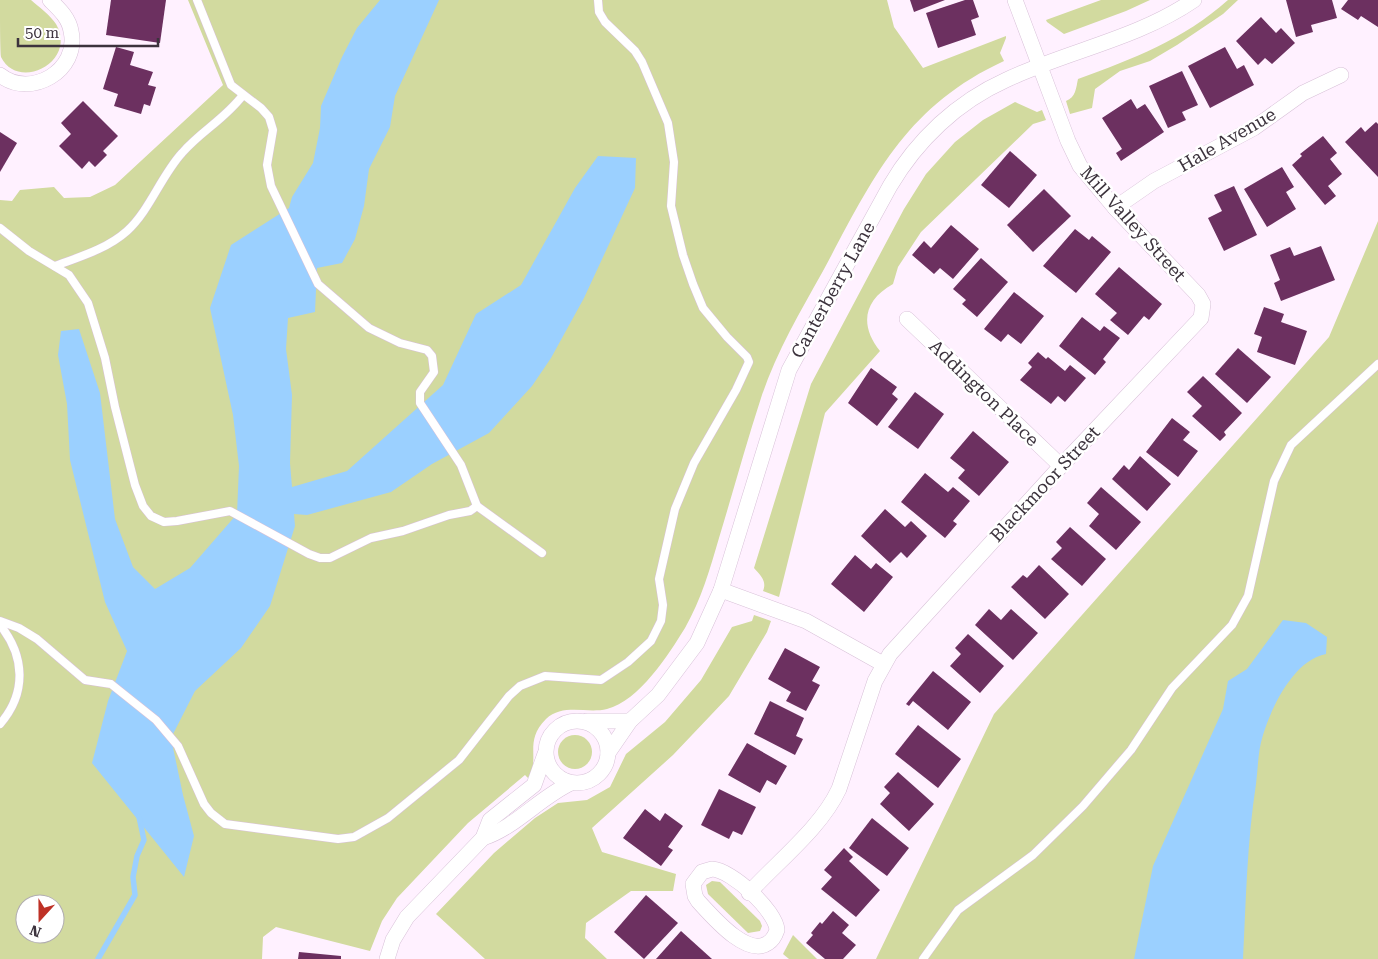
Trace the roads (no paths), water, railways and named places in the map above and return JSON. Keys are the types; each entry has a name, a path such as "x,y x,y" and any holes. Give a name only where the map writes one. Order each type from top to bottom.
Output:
{"street":[{"path":"0,74 11,82 36,84 51,77 65,64 72,47 71,31 67,19 50,0"},
{"name":"Mill Valley Street","path":"1015,0 1074,155 1091,181 1198,295 1202,304"},
{"name":"Canterberry Lane","path":"482,838 501,832 545,798 571,783 587,782 600,773 606,764 608,753 630,721 658,696 688,656 721,590 790,370 899,170 928,134 955,111 999,83 1152,24 1194,0"},
{"name":"Hale Avenue","path":"1115,208 1154,181 1254,128 1303,93 1341,75"},
{"name":"Blackmoor Street","path":"749,892 832,803 839,789 882,664 894,648 1061,466 1199,322 1202,304"},
{"name":"Addington Place","path":"907,319 1061,466"},
{"path":"721,590 806,621 882,664"},
{"name":"Canterberry Lane","path":"387,959 393,940 406,917 482,838 490,820 534,785 545,754 546,744 557,727 566,722 630,721"},
{"path":"586,722 602,733 607,743 608,753"},
{"path":"545,754 547,764 553,773 561,780 571,783"},
{"path":"718,870 728,873 749,892 770,913 776,926 773,938 760,947 751,947 742,943 709,912 695,896 694,884 702,872 718,870"}],"lane":[{"path":"197,0 231,85 261,108 269,118 273,130 267,165 268,176 318,284 369,328 400,343 427,350 432,356 434,372 420,392 420,403 462,465 477,506 542,553"},
{"path":"0,621 19,628 37,639 85,680 111,684 156,720 178,746 204,804 211,813 225,824 338,838 354,837 388,818 459,760 508,696 520,686 545,676 601,680 628,662 655,634 662,613 659,579 675,509 694,463 736,390 749,362 748,357 727,337 704,308 693,284 683,255 671,206 674,162 668,123 642,62 635,51 605,22 599,12 598,0"},
{"path":"54,266 110,244 127,231 138,219 182,152 201,134 230,112 243,95"},
{"path":"0,228 29,251 69,275 88,303 105,358 115,408 135,485 143,506 151,516 164,522 195,519 219,512 233,513 294,547 320,558 330,558 371,538 403,531 449,515 470,511 477,506"},
{"path":"923,959 958,910 1032,855 1083,806 1126,756 1176,683 1232,626 1248,596 1274,481 1282,460 1291,445 1378,364"},
{"path":"0,625 20,664 21,679 14,698 0,724"}],"water":[{"path":"380,0 439,0 395,96 390,127 369,169 364,206 355,239 342,263 317,268 315,312 288,318 286,349 292,395 290,463 292,487 347,471 443,385 476,314 521,285 575,188 598,156 636,158 635,188 584,298 551,358 532,386 489,433 432,464 391,492 307,515 294,514 295,526 270,606 241,648 195,691 171,738 194,836 184,877 92,763 108,701 127,651 105,602 70,460 67,404 58,355 61,331 79,329 100,393 115,519 133,567 155,589 190,568 237,514 239,466 233,415 210,308 231,245 289,208 292,197 313,163 320,128 321,106 342,57 357,28"},
{"path":"1283,620 1306,623 1327,637 1326,654 1314,658 1294,675 1278,698 1261,741 1249,849 1243,959 1134,959 1153,866 1223,709 1228,681 1247,669"}],"waterway":[{"path":"98,959 135,895 133,877 137,856 144,840 139,817"}]}
